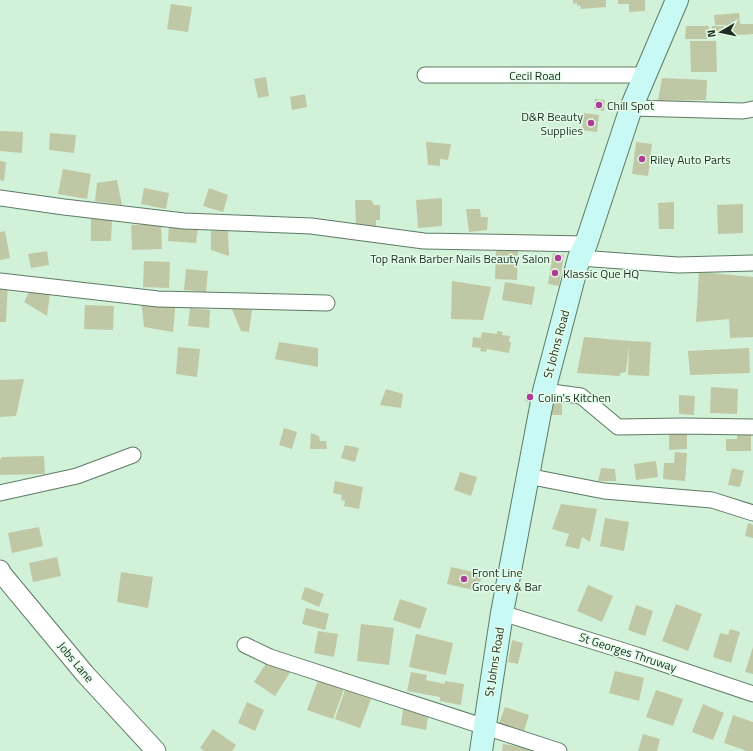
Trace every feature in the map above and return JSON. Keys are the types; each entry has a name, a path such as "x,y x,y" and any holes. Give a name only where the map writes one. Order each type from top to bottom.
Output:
{"main road":[{"name":"St Johns Road","path":"481,751 502,612 544,391 582,251 631,108 677,0"}],"street":[{"name":"Cecil Road","path":"425,75 644,75"},
{"path":"631,108 753,109"},
{"path":"0,198 184,221 311,226 424,241 582,251 678,265 753,263"},
{"path":"0,281 158,299 327,304"},
{"path":"544,391 581,396 618,427 753,426"},
{"path":"0,493 77,476 133,455"},
{"path":"527,476 604,491 712,500 753,513"},
{"name":"Jobs Lane","path":"0,570 85,674 156,751"},
{"name":"St Georges Thruway","path":"502,612 753,694"},
{"path":"245,645 270,657 559,751"}],"building":[{"path":"573,0 606,0 606,7 581,9 580,5 577,6 577,3 573,4"},
{"path":"618,0 645,0 645,11 629,12 629,4 618,4"},
{"path":"171,4 192,7 188,32 167,29"},
{"path":"739,13 740,24 753,24 753,34 727,36 726,25 715,25 714,15"},
{"path":"686,26 709,26 708,39 685,39"},
{"path":"712,26 724,26 724,35 712,34"},
{"path":"690,41 716,41 717,72 691,72"},
{"path":"266,77 269,96 258,98 254,79"},
{"path":"662,78 707,80 706,100 658,101"},
{"path":"305,94 307,107 292,110 290,97"},
{"name":"Chill Spot","path":"595,99 605,100 604,111 594,109"},
{"name":"D&R Beauty Supplies","path":"584,113 599,115 597,132 582,130"},
{"path":"0,131 23,132 22,153 0,151"},
{"path":"50,133 76,135 74,153 49,150"},
{"path":"426,142 451,144 448,160 440,159 440,166 428,165"},
{"name":"Riley Auto Parts","path":"636,142 652,144 648,176 632,174"},
{"path":"0,161 6,162 4,181 0,180"},
{"path":"63,169 91,174 87,199 58,194"},
{"path":"117,180 122,205 95,201 97,183"},
{"path":"144,188 169,193 166,209 141,204"},
{"path":"209,188 228,195 223,212 203,206"},
{"path":"442,198 442,226 418,228 416,200"},
{"path":"355,200 371,200 374,205 380,205 380,220 376,220 376,226 356,226"},
{"path":"674,202 674,229 659,229 658,203"},
{"path":"743,204 743,233 718,234 717,205"},
{"path":"466,209 480,209 481,217 488,217 487,230 469,232"},
{"path":"91,219 112,219 111,241 91,241"},
{"path":"161,224 162,249 132,250 131,225"},
{"path":"169,224 198,227 196,243 168,241"},
{"path":"228,230 229,256 211,250 211,231"},
{"path":"5,231 10,258 0,260 0,232"},
{"path":"47,251 49,265 31,268 28,254"},
{"path":"496,251 518,251 517,280 495,279"},
{"name":"Klassic Que HQ","path":"553,253 564,255 559,286 548,284"},
{"path":"144,261 170,262 169,288 143,287"},
{"path":"186,269 208,271 206,292 184,290"},
{"path":"699,272 753,277 753,337 730,338 729,319 696,322"},
{"path":"0,281 8,282 6,322 0,322"},
{"path":"452,281 491,287 483,320 451,319"},
{"path":"505,282 535,287 532,305 502,300"},
{"path":"30,290 50,293 47,316 24,302"},
{"path":"141,299 176,299 173,332 144,327"},
{"path":"85,305 114,306 113,330 84,329"},
{"path":"231,307 252,310 249,332 241,331"},
{"path":"190,308 210,310 209,328 188,326"},
{"path":"497,331 503,332 502,335 510,336 509,342 511,342 509,353 487,349 486,352 480,351 481,348 472,347 473,337 481,338 482,332 497,334"},
{"path":"584,337 651,342 649,376 628,375 629,345 626,372 620,373 620,376 577,373"},
{"path":"279,342 318,348 318,367 275,359"},
{"path":"178,347 200,349 197,377 176,374"},
{"path":"749,348 750,373 690,375 688,351"},
{"path":"24,379 16,416 0,417 0,380"},
{"path":"711,387 738,389 737,414 710,413"},
{"path":"386,389 403,394 401,408 380,405"},
{"name":"Colin's Kitchen","path":"527,392 535,394 533,403 525,401"},
{"path":"679,395 695,396 694,415 679,414"},
{"path":"548,401 562,401 562,415 548,415"},
{"path":"284,428 297,432 292,449 279,445"},
{"path":"737,429 751,429 751,451 726,451 726,439 737,439"},
{"path":"311,433 319,436 320,441 326,441 327,449 310,449"},
{"path":"669,433 687,433 687,449 669,450"},
{"path":"345,445 359,448 355,462 341,458"},
{"path":"675,452 687,453 685,481 663,479 664,463 674,463"},
{"path":"44,456 45,474 0,475 0,460 2,457"},
{"path":"656,461 658,477 636,480 634,464"},
{"path":"601,468 615,469 616,481 598,481"},
{"path":"732,468 744,471 740,487 728,485"},
{"path":"460,472 477,477 471,496 454,490"},
{"path":"335,481 363,487 359,509 344,506 345,501 341,500 342,495 333,493"},
{"path":"561,504 597,509 590,542 582,537 579,549 565,546 569,534 552,529"},
{"path":"605,518 629,522 624,551 600,546"},
{"path":"748,523 753,525 753,538 745,536"},
{"path":"39,527 43,546 12,553 8,533"},
{"path":"57,557 61,576 33,582 29,563"},
{"name":"Front Line Grocery & Bar","path":"451,567 482,574 478,591 447,584"},
{"path":"121,572 153,577 148,608 117,602"},
{"path":"588,585 613,596 602,622 577,611"},
{"path":"305,587 324,594 319,607 301,599"},
{"path":"400,599 427,608 420,629 393,620"},
{"path":"676,604 702,614 688,651 662,641"},
{"path":"636,605 653,611 645,636 628,630"},
{"path":"306,608 329,614 325,630 302,624"},
{"path":"361,624 394,628 389,665 357,661"},
{"path":"730,629 740,632 731,663 713,657 720,633 728,635"},
{"path":"318,631 338,634 334,657 314,653"},
{"path":"416,634 453,643 446,675 409,667"},
{"path":"512,640 523,643 518,664 508,662"},
{"path":"753,647 753,674 745,672"},
{"path":"270,657 291,671 275,696 254,682"},
{"path":"615,671 644,678 639,701 609,693"},
{"path":"411,672 427,675 426,680 445,684 445,681 464,684 461,705 440,701 440,697 407,691"},
{"path":"318,680 344,689 333,719 307,710"},
{"path":"345,690 371,699 360,728 335,719"},
{"path":"656,690 683,699 673,726 646,717"},
{"path":"247,702 264,710 255,731 238,723"},
{"path":"404,702 429,710 426,730 401,725"},
{"path":"703,704 724,713 713,740 692,732"},
{"path":"505,707 529,715 524,731 499,723"},
{"path":"733,715 753,722 753,751 747,751 724,743"},
{"path":"213,729 236,745 232,751 204,751 200,748"},
{"path":"643,734 660,739 657,751 638,751"},
{"path":"503,744 537,749 536,751 502,751"}],"place":[{"name":"Chill Spot","path":"599,105"},
{"name":"D&R Beauty Supplies","path":"591,123"},
{"name":"Riley Auto Parts","path":"642,159"},
{"name":"Top Rank Barber Nails Beauty Salon","path":"558,258"},
{"name":"Klassic Que HQ","path":"555,273"},
{"name":"Colin's Kitchen","path":"530,397"},
{"name":"Front Line Grocery & Bar","path":"464,579"}]}
